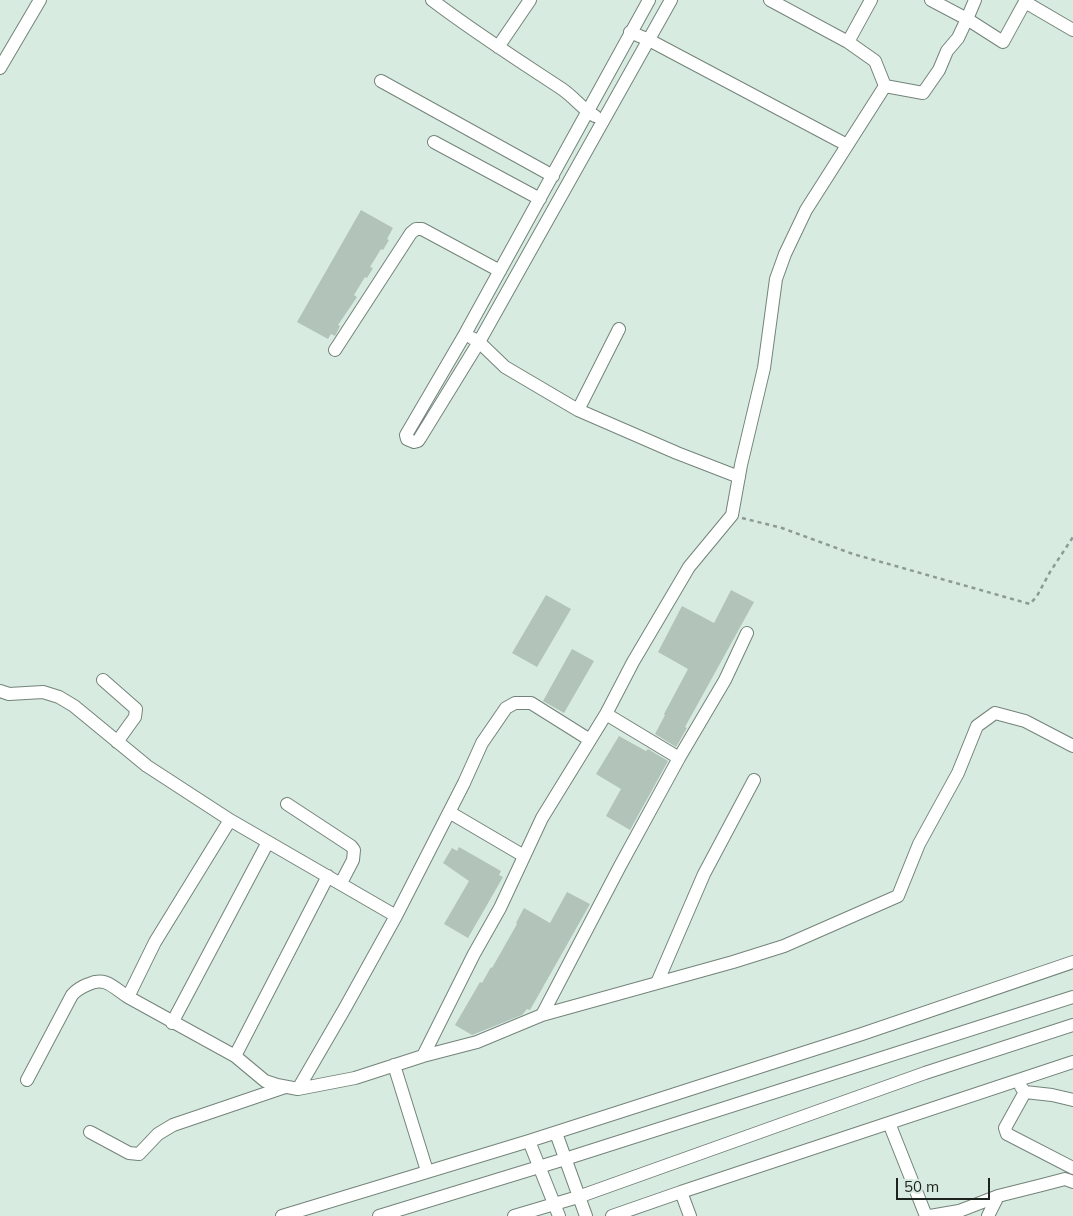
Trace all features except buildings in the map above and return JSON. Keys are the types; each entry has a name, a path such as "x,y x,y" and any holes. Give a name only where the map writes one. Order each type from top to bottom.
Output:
{"street":[{"path":"0,68 40,0"},
{"path":"432,0 564,91 588,112 604,121"},
{"path":"498,47 530,0"},
{"path":"649,0 465,334 406,436 410,441 418,441 479,342 671,0"},
{"path":"771,0 848,42 875,61 885,86"},
{"path":"848,42 871,0"},
{"path":"931,0 967,19 1003,42 1026,1 1073,30"},
{"path":"885,86 923,93 939,70 947,51 958,38 975,0"},
{"path":"630,32 649,40 847,145"},
{"path":"381,81 553,176"},
{"path":"423,1056 474,954 500,908 542,818 606,714 633,662 689,566 732,515 764,368 776,279 785,254 806,210 885,86"},
{"path":"434,142 540,199"},
{"path":"336,350 411,233 416,229 422,229 500,271"},
{"path":"578,410 619,329"},
{"path":"465,334 479,342 505,367 578,410 677,453 739,476"},
{"path":"542,1016 620,866 679,758 725,680 747,633"},
{"path":"103,680 136,709 135,717 117,742"},
{"path":"3,695 43,692 60,697 74,706 147,766 230,820 396,916"},
{"path":"292,1088 345,1008 396,916 464,783 482,743 506,708 515,703 531,703 590,740"},
{"path":"90,1132 129,1153 139,1154 158,1134 166,1129 292,1088 355,1078 423,1056 476,1042 542,1016 784,946 898,896 919,844 958,773 977,726 995,713 1025,721 1073,746"},
{"path":"606,714 679,758"},
{"path":"657,983 704,874 754,780"},
{"path":"287,804 354,850 353,860 341,883"},
{"path":"449,812 524,856"},
{"path":"128,997 155,942 230,820"},
{"path":"172,1023 268,842"},
{"path":"235,1056 328,876"},
{"path":"282,1216 529,1141 862,1034 1073,962"},
{"path":"27,1080 72,995 77,989 99,980 104,981 172,1023 235,1056 266,1081 292,1088"},
{"path":"379,1216 565,1159 1073,997"},
{"path":"514,1216 557,1210 578,1197 925,1074 1073,1025"},
{"path":"612,1216 1073,1062"},
{"path":"394,1065 427,1171"},
{"path":"1016,1082 1025,1092 1073,1100"},
{"path":"1025,1092 1005,1128 1007,1134 1073,1168"},
{"path":"889,1124 928,1216 958,1211 998,1196 1065,1180 1073,1182"},
{"path":"556,1132 586,1216"},
{"path":"529,1141 557,1210"},
{"path":"681,1192 690,1216"},
{"path":"988,1216 998,1196"}],"path":[{"path":"732,515 782,528 853,554 1030,604 1038,596 1050,572 1073,537"}]}
